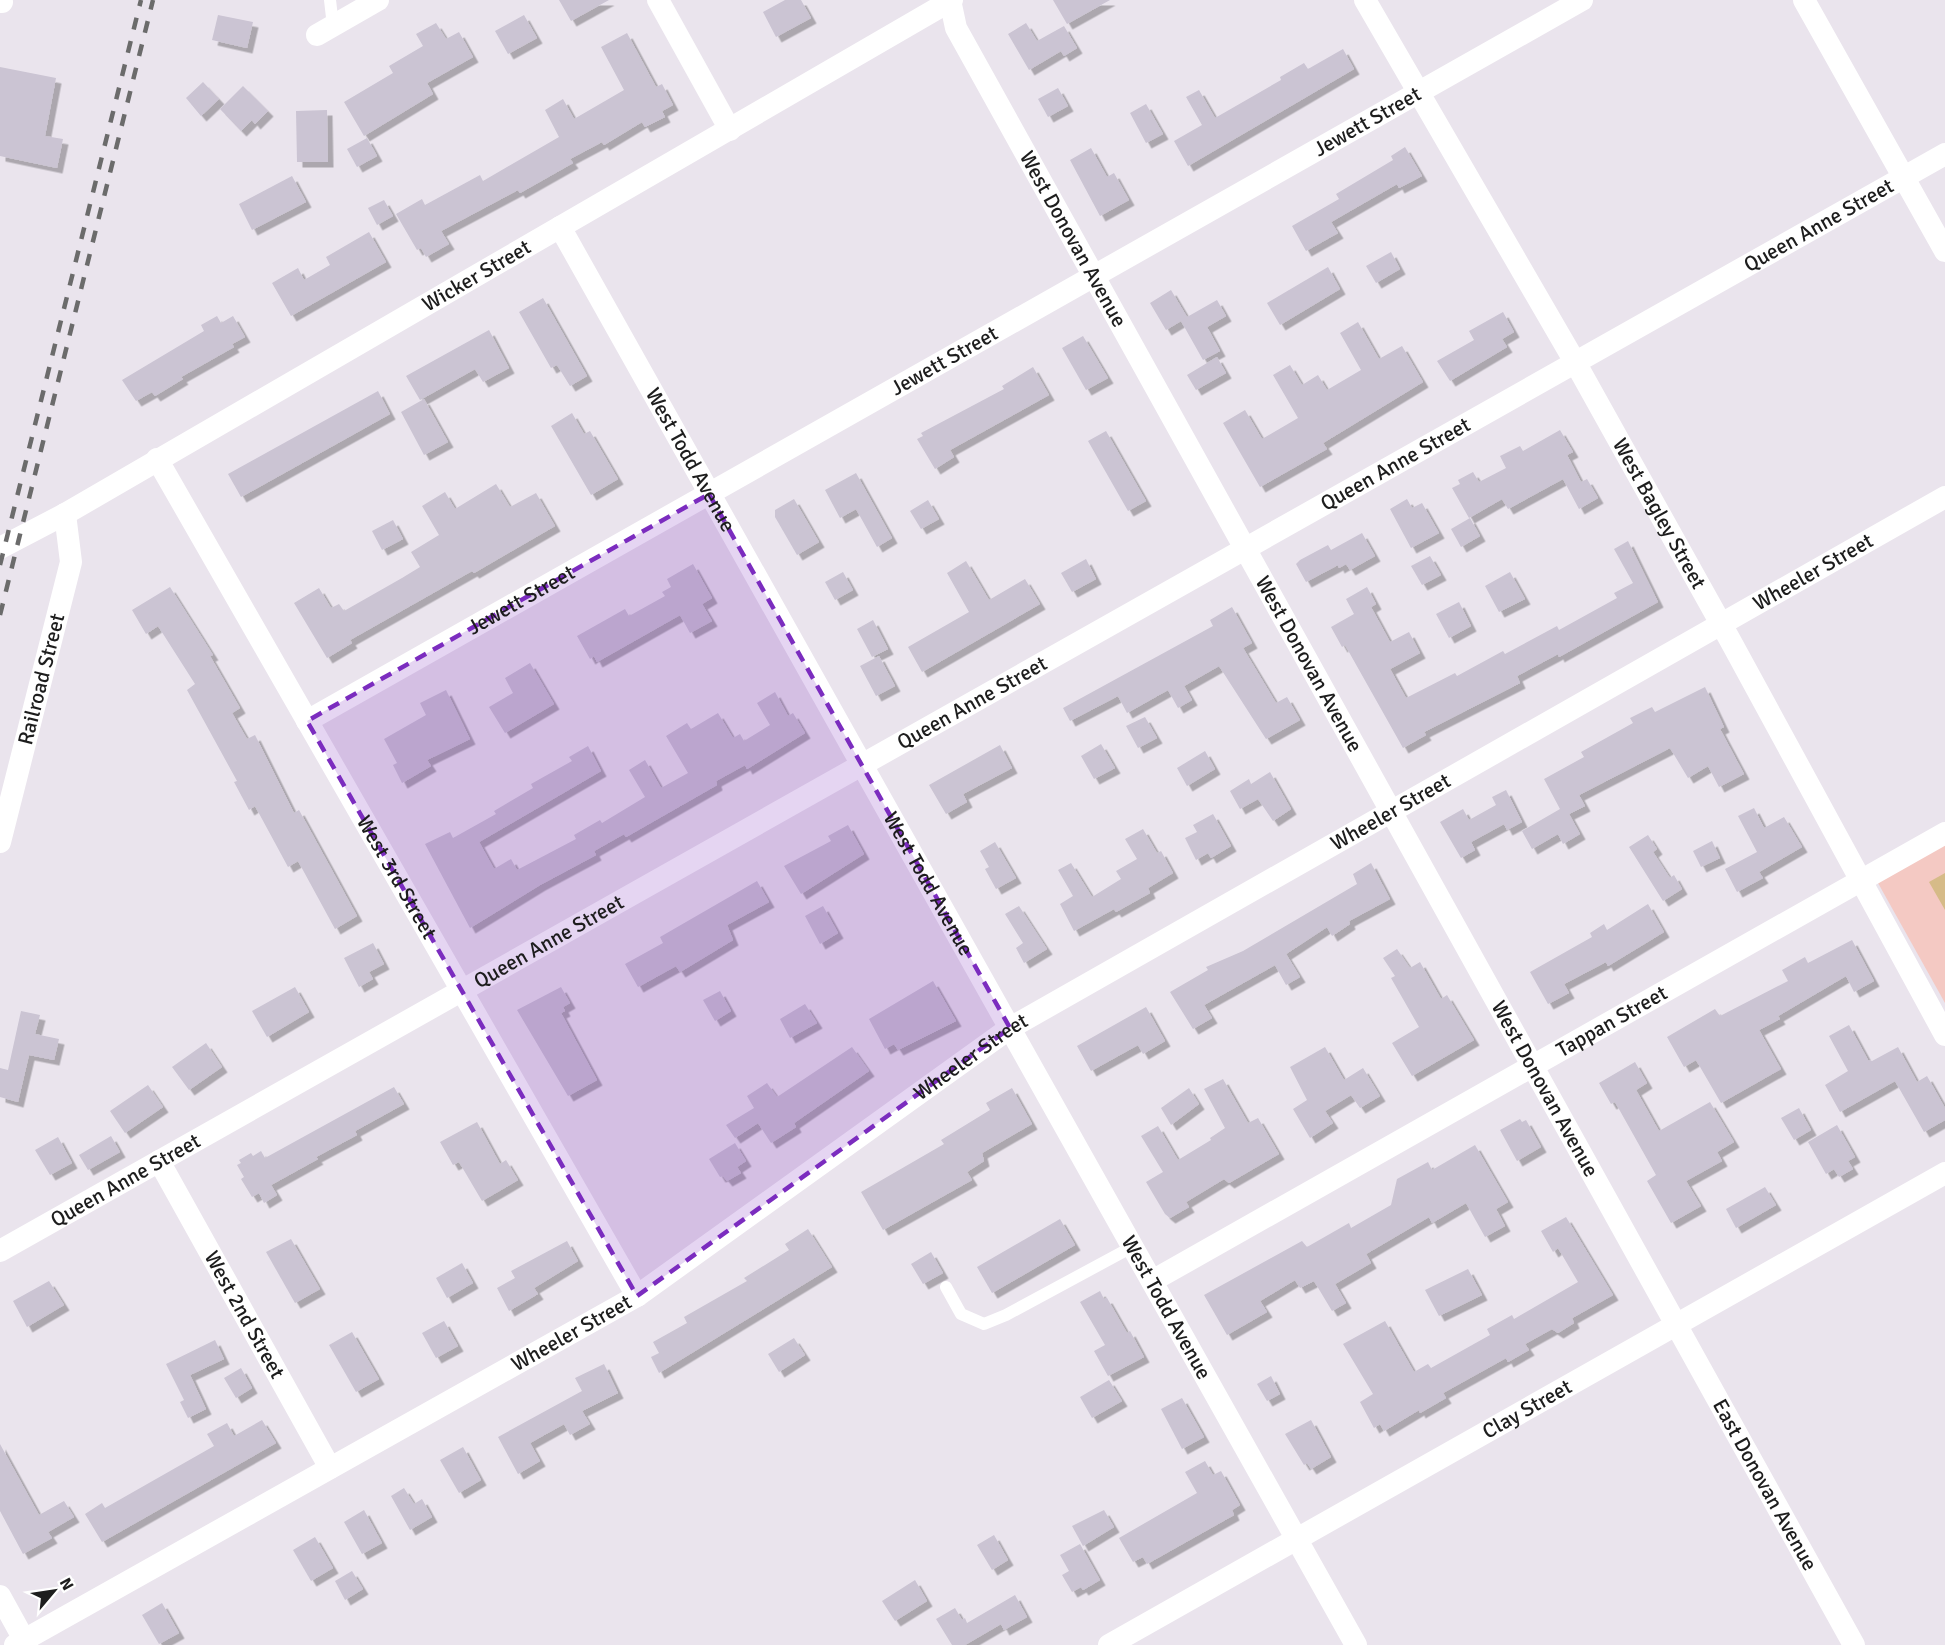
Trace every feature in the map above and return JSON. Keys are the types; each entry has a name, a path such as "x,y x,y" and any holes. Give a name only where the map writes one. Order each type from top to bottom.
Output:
{"street":[{"path":"325,31 378,0"},
{"path":"658,0 730,130"},
{"name":"Wicker Street","path":"0,548 65,514 951,0"},
{"name":"West Donovan Avenue","path":"951,0 956,28 1675,1325"},
{"name":"West Bagley Street","path":"1365,0 1575,362 1945,1035"},
{"name":"Jewett Street","path":"308,721 1582,0"},
{"path":"1804,0 1945,251"},
{"name":"Queen Anne Street","path":"0,1251 1945,154"},
{"name":"West Todd Avenue","path":"560,227 1356,1645"},
{"name":"West 3rd Street","path":"157,459 637,1296"},
{"name":"Wheeler Street","path":"22,1643 637,1296 1010,1028 1945,497"},
{"name":"Railroad Street","path":"0,842 72,562 65,514"},
{"name":"Tappan Street","path":"1152,1281 1945,833"},
{"name":"West 2nd Street","path":"159,1161 330,1468"},
{"name":"Clay Street","path":"1108,1645 1945,1173"},
{"name":"East Donovan Avenue","path":"1675,1325 1854,1645"},
{"path":"0,1596 22,1643"}],"lane":[{"path":"325,31 330,0"},
{"path":"946,1287 961,1314 984,1323 1006,1315 1132,1247"}],"highlighted area":[{"path":"709,494 1010,1028 637,1296 307,721"}],"shaded area":[{"path":"1945,845 1945,1003 1878,883"},
{"path":"1945,873 1945,910 1929,882"}],"building":[{"path":"559,0 609,0 571,21"},
{"path":"785,0 801,0 811,18 776,37 763,12"},
{"path":"1053,0 1110,0 1067,24"},
{"path":"218,15 253,22 247,48 212,40"},
{"path":"524,15 537,38 508,54 495,31"},
{"path":"436,23 446,39 459,32 473,57 427,83 433,94 364,136 344,102 393,73 389,66 423,46 416,34"},
{"path":"1026,23 1037,41 1064,26 1077,48 1064,56 1061,51 1029,70 1008,34"},
{"path":"627,33 656,87 662,84 673,105 662,111 665,117 645,127 642,122 604,145 602,142 570,159 573,163 520,193 518,190 441,231 449,244 426,257 421,248 417,250 396,214 422,199 425,205 480,175 483,181 559,137 545,110 563,99 574,119 624,90 601,47"},
{"path":"1343,49 1354,69 1188,166 1174,141 1202,125 1186,97 1199,90 1215,118 1281,80 1280,77 1304,63 1308,69"},
{"path":"0,67 56,78 45,136 63,139 57,168 0,156"},
{"path":"203,82 219,99 201,116 186,98"},
{"path":"243,86 268,111 255,124 252,120 241,131 220,109"},
{"path":"1058,88 1068,106 1048,117 1038,99"},
{"path":"1146,104 1163,134 1146,143 1130,113"},
{"path":"327,110 328,162 297,162 296,111"},
{"path":"367,138 377,156 357,167 347,149"},
{"path":"1405,147 1422,176 1399,188 1397,184 1331,222 1338,233 1306,251 1292,226 1339,199 1336,194 1393,160 1391,156"},
{"path":"1091,148 1107,177 1114,173 1129,200 1100,216 1070,160"},
{"path":"292,176 306,202 252,230 239,204"},
{"path":"384,200 393,216 377,225 368,208"},
{"path":"369,232 386,262 291,316 272,283 298,268 304,280 330,265 326,257"},
{"path":"1391,252 1400,269 1376,283 1366,266"},
{"path":"1328,267 1340,289 1280,325 1267,303"},
{"path":"1171,290 1187,317 1217,300 1226,316 1207,327 1220,351 1203,360 1181,321 1166,330 1150,303"},
{"path":"543,298 587,376 570,386 557,365 551,368 519,312"},
{"path":"1503,312 1514,332 1502,339 1507,347 1450,381 1437,361 1474,340 1469,331"},
{"path":"217,316 221,323 233,316 245,337 232,344 234,347 181,377 183,379 155,396 152,392 136,401 122,380 204,331 201,325"},
{"path":"1358,322 1379,359 1402,346 1423,382 1323,443 1327,449 1260,487 1223,423 1245,410 1262,439 1298,418 1273,375 1290,365 1302,385 1318,375 1327,390 1361,370 1340,333"},
{"path":"489,330 509,368 483,382 475,369 420,400 406,376"},
{"path":"1083,336 1108,378 1086,390 1062,348"},
{"path":"1217,357 1226,373 1196,390 1187,375"},
{"path":"1033,367 1049,395 950,450 954,457 935,469 917,439 923,436 921,433 1004,389 1002,386"},
{"path":"378,391 390,414 241,497 228,474"},
{"path":"424,399 448,442 424,455 401,412"},
{"path":"572,413 584,434 590,431 618,479 591,495 551,426"},
{"path":"1560,430 1573,452 1567,455 1581,482 1587,479 1598,498 1579,509 1563,479 1508,509 1502,499 1469,518 1452,488 1460,484 1458,480 1473,472 1479,482 1506,468 1500,456 1520,446 1523,451"},
{"path":"1106,431 1146,501 1128,511 1088,441"},
{"path":"856,473 892,538 877,547 856,509 840,518 825,490"},
{"path":"496,484 510,507 536,493 555,526 350,640 352,643 327,658 294,603 319,588 331,608 339,604 344,611 402,578 420,567 411,552 439,535 422,506 445,492 455,509"},
{"path":"794,499 819,542 797,555 775,517 775,510"},
{"path":"1407,499 1412,508 1422,503 1439,533 1411,548 1390,509"},
{"path":"928,500 939,519 921,529 910,511"},
{"path":"1470,518 1480,536 1461,547 1451,529"},
{"path":"393,520 403,539 382,550 372,531"},
{"path":"1362,533 1375,556 1350,570 1346,564 1339,568 1338,565 1306,582 1296,564 1300,560 1328,545 1331,550"},
{"path":"1628,541 1658,602 1559,657 1558,654 1517,676 1520,683 1424,732 1426,735 1403,748 1345,645 1342,647 1331,627 1354,614 1346,599 1367,587 1376,604 1371,607 1390,642 1409,632 1420,653 1390,669 1406,698 1455,673 1457,676 1503,651 1505,654 1557,626 1559,630 1617,598 1614,593 1633,583 1614,549"},
{"path":"1430,556 1441,575 1422,585 1411,566"},
{"path":"1086,559 1096,579 1072,592 1061,573"},
{"path":"966,561 989,600 1025,579 1040,604 922,672 908,647 969,612 947,573"},
{"path":"693,564 712,598 702,604 712,621 690,633 680,615 597,662 594,656 590,659 577,636 625,609 629,616 665,596 662,592 671,587 667,579"},
{"path":"843,572 853,590 835,600 825,582"},
{"path":"1510,572 1525,599 1499,612 1485,586"},
{"path":"170,587 213,655 210,656 240,708 232,713 247,739 255,735 294,813 299,810 357,916 335,929 298,861 288,867 255,806 249,810 234,782 237,781 187,690 195,684 158,626 146,634 132,610"},
{"path":"1459,602 1471,626 1449,638 1436,614"},
{"path":"1232,607 1252,643 1243,648 1276,703 1287,697 1300,720 1266,739 1219,666 1184,686 1192,700 1178,708 1168,690 1127,713 1118,696 1070,721 1063,708 1213,626 1210,620"},
{"path":"873,620 888,649 872,657 857,629"},
{"path":"879,656 895,686 876,696 860,666"},
{"path":"530,663 554,704 505,733 489,707 513,693 505,678"},
{"path":"1705,687 1724,727 1720,729 1744,774 1719,787 1708,766 1688,778 1670,748 1579,795 1585,806 1569,814 1580,834 1563,844 1558,834 1532,849 1522,831 1560,809 1544,779 1584,757 1581,752 1633,723 1630,718 1652,707 1655,712"},
{"path":"446,690 470,739 427,760 431,766 402,783 393,765 397,763 384,739 426,715 420,703"},
{"path":"775,692 788,716 793,713 805,733 747,769 745,765 716,781 717,785 626,837 624,834 594,851 596,855 540,885 470,928 425,844 450,832 453,838 496,814 494,811 533,788 531,784 572,761 569,757 588,746 601,771 479,842 494,869 511,859 517,870 576,839 574,835 600,820 602,823 645,797 629,770 645,760 661,788 688,773 666,736 687,723 691,729 718,713 733,738 740,734 744,741 770,725 757,703"},
{"path":"1145,717 1157,738 1138,748 1126,726"},
{"path":"1101,744 1115,768 1094,779 1081,756"},
{"path":"1000,745 1012,768 963,794 967,802 946,814 929,785"},
{"path":"1205,751 1215,769 1187,786 1177,768"},
{"path":"1270,772 1291,809 1273,821 1258,799 1240,809 1230,791 1249,779 1251,784"},
{"path":"1506,790 1522,822 1507,830 1504,824 1471,842 1475,850 1461,858 1440,822 1463,809 1469,820 1496,805 1492,797"},
{"path":"1754,808 1764,828 1784,817 1802,847 1759,872 1763,878 1737,892 1725,869 1757,852 1738,816"},
{"path":"1213,814 1231,846 1211,858 1208,853 1196,860 1185,838 1197,832 1193,825"},
{"path":"848,825 864,854 801,894 784,866 831,841 828,836"},
{"path":"1143,829 1157,853 1161,851 1173,873 1148,888 1150,893 1074,931 1060,904 1073,896 1058,870 1071,863 1092,897 1121,879 1116,871 1137,859 1125,839"},
{"path":"1648,835 1657,849 1653,852 1670,878 1674,875 1682,889 1663,901 1629,847"},
{"path":"1712,841 1720,858 1701,867 1693,851"},
{"path":"995,842 1016,878 996,889 985,869 989,867 980,851"},
{"path":"1371,863 1390,899 1349,921 1350,924 1332,936 1327,927 1286,954 1300,977 1286,985 1275,965 1204,1005 1212,1018 1193,1029 1170,992 1208,970 1206,967 1243,951 1357,884 1353,874"},
{"path":"757,881 769,902 727,925 733,940 680,972 676,966 638,987 625,964 663,943 660,937"},
{"path":"1648,904 1664,932 1608,966 1606,962 1564,984 1569,993 1548,1004 1530,972 1592,937 1590,933 1604,924 1607,930"},
{"path":"823,906 838,933 820,944 805,916"},
{"path":"1019,906 1047,949 1024,963 1016,948 1023,943 1005,914"},
{"path":"1852,940 1874,981 1854,992 1846,976 1778,1016 1780,1019 1759,1030 1781,1069 1721,1103 1696,1060 1684,1067 1667,1037 1715,1009 1720,1016 1788,981 1782,970 1805,957 1808,963"},
{"path":"373,943 384,964 369,972 373,979 359,987 344,958"},
{"path":"1397,949 1410,968 1420,962 1441,999 1447,995 1474,1040 1412,1076 1392,1043 1419,1027 1391,978 1395,976 1383,958"},
{"path":"933,981 956,1021 898,1050 894,1044 885,1049 869,1019"},
{"path":"295,987 309,1012 267,1037 252,1011"},
{"path":"561,987 570,1003 563,1007 565,1011 561,1013 597,1080 568,1096 517,1010"},
{"path":"720,991 731,1011 715,1021 703,1000"},
{"path":"805,1004 817,1023 790,1038 780,1019"},
{"path":"1146,1007 1165,1041 1143,1054 1138,1045 1091,1071 1077,1046"},
{"path":"21,1011 40,1015 35,1034 59,1039 54,1060 29,1055 18,1102 0,1097 0,1068 8,1070"},
{"path":"1849,1025 1868,1060 1872,1061 1898,1047 1917,1082 1927,1076 1945,1108 1945,1120 1924,1132 1895,1081 1840,1112 1825,1085 1848,1071 1829,1036"},
{"path":"206,1043 222,1067 189,1090 172,1067"},
{"path":"852,1047 869,1071 794,1123 796,1127 771,1143 758,1123 735,1138 726,1125 754,1108 747,1096 767,1083 777,1097"},
{"path":"1325,1047 1344,1080 1363,1068 1380,1096 1360,1108 1351,1095 1325,1111 1333,1123 1310,1138 1293,1109 1307,1100 1290,1067"},
{"path":"1635,1062 1647,1083 1636,1090 1659,1131 1710,1102 1734,1142 1717,1152 1722,1161 1686,1181 1701,1206 1671,1223 1647,1181 1656,1175 1615,1102 1611,1104 1599,1083"},
{"path":"1223,1079 1248,1123 1258,1118 1279,1154 1229,1183 1224,1179 1186,1202 1189,1207 1170,1218 1165,1214 1146,1182 1163,1172 1141,1136 1158,1126 1178,1160 1211,1140 1210,1138 1225,1128 1204,1089"},
{"path":"148,1085 163,1107 125,1133 110,1111"},
{"path":"394,1087 404,1104 355,1131 357,1135 271,1185 277,1195 264,1203 259,1193 252,1197 241,1179 244,1177 237,1165 241,1163 239,1160 251,1153 253,1156 261,1151 265,1158"},
{"path":"1012,1088 1032,1124 982,1153 984,1161 967,1172 972,1180 883,1230 861,1192 944,1144 941,1140 990,1110 986,1103"},
{"path":"1189,1088 1199,1104 1171,1125 1161,1108"},
{"path":"1799,1108 1811,1130 1794,1140 1781,1118"},
{"path":"1520,1119 1522,1122 1526,1120 1541,1147 1517,1161 1500,1130"},
{"path":"477,1122 500,1164 506,1160 518,1180 482,1201 459,1162 453,1165 440,1142"},
{"path":"1837,1125 1855,1157 1848,1161 1853,1169 1839,1177 1834,1169 1826,1174 1808,1142"},
{"path":"111,1136 120,1152 88,1170 79,1155"},
{"path":"58,1137 72,1163 50,1175 35,1150"},
{"path":"735,1143 746,1161 737,1167 741,1173 727,1181 723,1176 720,1177 709,1159"},
{"path":"1475,1145 1508,1202 1496,1209 1505,1226 1485,1237 1466,1203 1432,1223 1429,1217 1366,1254 1371,1263 1335,1284 1346,1303 1332,1311 1314,1281 1300,1288 1295,1280 1260,1301 1267,1312 1227,1335 1204,1295 1302,1241 1307,1247 1349,1223 1351,1228 1391,1205 1397,1179 1428,1162 1432,1170"},
{"path":"1765,1187 1776,1205 1736,1228 1726,1209"},
{"path":"1566,1217 1613,1295 1572,1318 1574,1323 1558,1333 1552,1329 1525,1344 1529,1350 1508,1362 1506,1358 1443,1393 1446,1398 1420,1413 1419,1410 1384,1431 1380,1424 1374,1428 1360,1402 1373,1394 1343,1344 1385,1321 1414,1372 1428,1364 1431,1368 1490,1335 1487,1329 1512,1315 1514,1319 1578,1282 1558,1248 1553,1252 1541,1231"},
{"path":"1060,1219 1075,1245 992,1293 977,1267"},
{"path":"808,1229 832,1267 659,1373 651,1357 659,1353 653,1342 687,1323 684,1317 747,1281 744,1278 789,1250 785,1244"},
{"path":"291,1239 320,1289 295,1303 266,1252"},
{"path":"567,1241 578,1261 534,1288 538,1294 509,1311 497,1288 515,1278 511,1271"},
{"path":"931,1252 943,1273 923,1284 911,1264"},
{"path":"462,1263 473,1283 447,1298 436,1278"},
{"path":"1468,1269 1482,1295 1439,1316 1425,1290"},
{"path":"49,1281 64,1305 27,1327 13,1301"},
{"path":"1100,1291 1104,1299 1107,1298 1127,1333 1130,1331 1144,1357 1108,1376 1094,1351 1105,1345 1080,1302"},
{"path":"444,1321 458,1346 436,1358 422,1333"},
{"path":"352,1332 379,1379 356,1392 329,1345"},
{"path":"794,1338 805,1355 779,1372 768,1354"},
{"path":"215,1340 224,1359 190,1375 206,1409 188,1418 180,1402 184,1400 166,1364"},
{"path":"604,1364 618,1393 582,1411 590,1424 570,1435 564,1424 530,1443 540,1461 518,1474 498,1437 582,1391 575,1378"},
{"path":"241,1368 252,1388 236,1398 224,1378"},
{"path":"1271,1376 1280,1394 1267,1401 1257,1384"},
{"path":"1109,1380 1122,1401 1092,1418 1080,1397"},
{"path":"1182,1398 1204,1437 1182,1449 1161,1409"},
{"path":"262,1420 276,1443 102,1542 85,1514 102,1503 105,1508 214,1446 207,1434 227,1423 234,1436"},
{"path":"1311,1420 1331,1457 1311,1469 1307,1463 1304,1465 1285,1434"},
{"path":"0,1444 39,1515 64,1501 74,1517 48,1532 52,1538 23,1554 0,1511"},
{"path":"463,1447 481,1480 459,1493 440,1460"},
{"path":"1205,1461 1213,1475 1221,1471 1240,1505 1232,1510 1234,1515 1147,1564 1143,1557 1133,1562 1119,1538 1197,1493 1185,1472"},
{"path":"404,1488 414,1504 422,1499 432,1517 410,1530 391,1496"},
{"path":"364,1510 382,1543 362,1554 344,1522"},
{"path":"1104,1510 1114,1527 1083,1546 1072,1526"},
{"path":"994,1535 1008,1560 992,1570 977,1545"},
{"path":"315,1537 333,1568 311,1581 293,1550"},
{"path":"1080,1544 1100,1580 1083,1590 1081,1587 1072,1592 1062,1575 1069,1571 1060,1555"},
{"path":"352,1571 363,1589 345,1600 335,1581"},
{"path":"915,1580 927,1601 895,1621 882,1601"},
{"path":"1015,1595 1027,1617 1004,1630 1001,1624 965,1645 952,1645 936,1619 955,1608 962,1620 965,1618 967,1623"},
{"path":"162,1603 179,1633 159,1644 142,1615"}],"railway":[{"path":"0,565 141,0"},
{"path":"0,615 153,0"}]}
